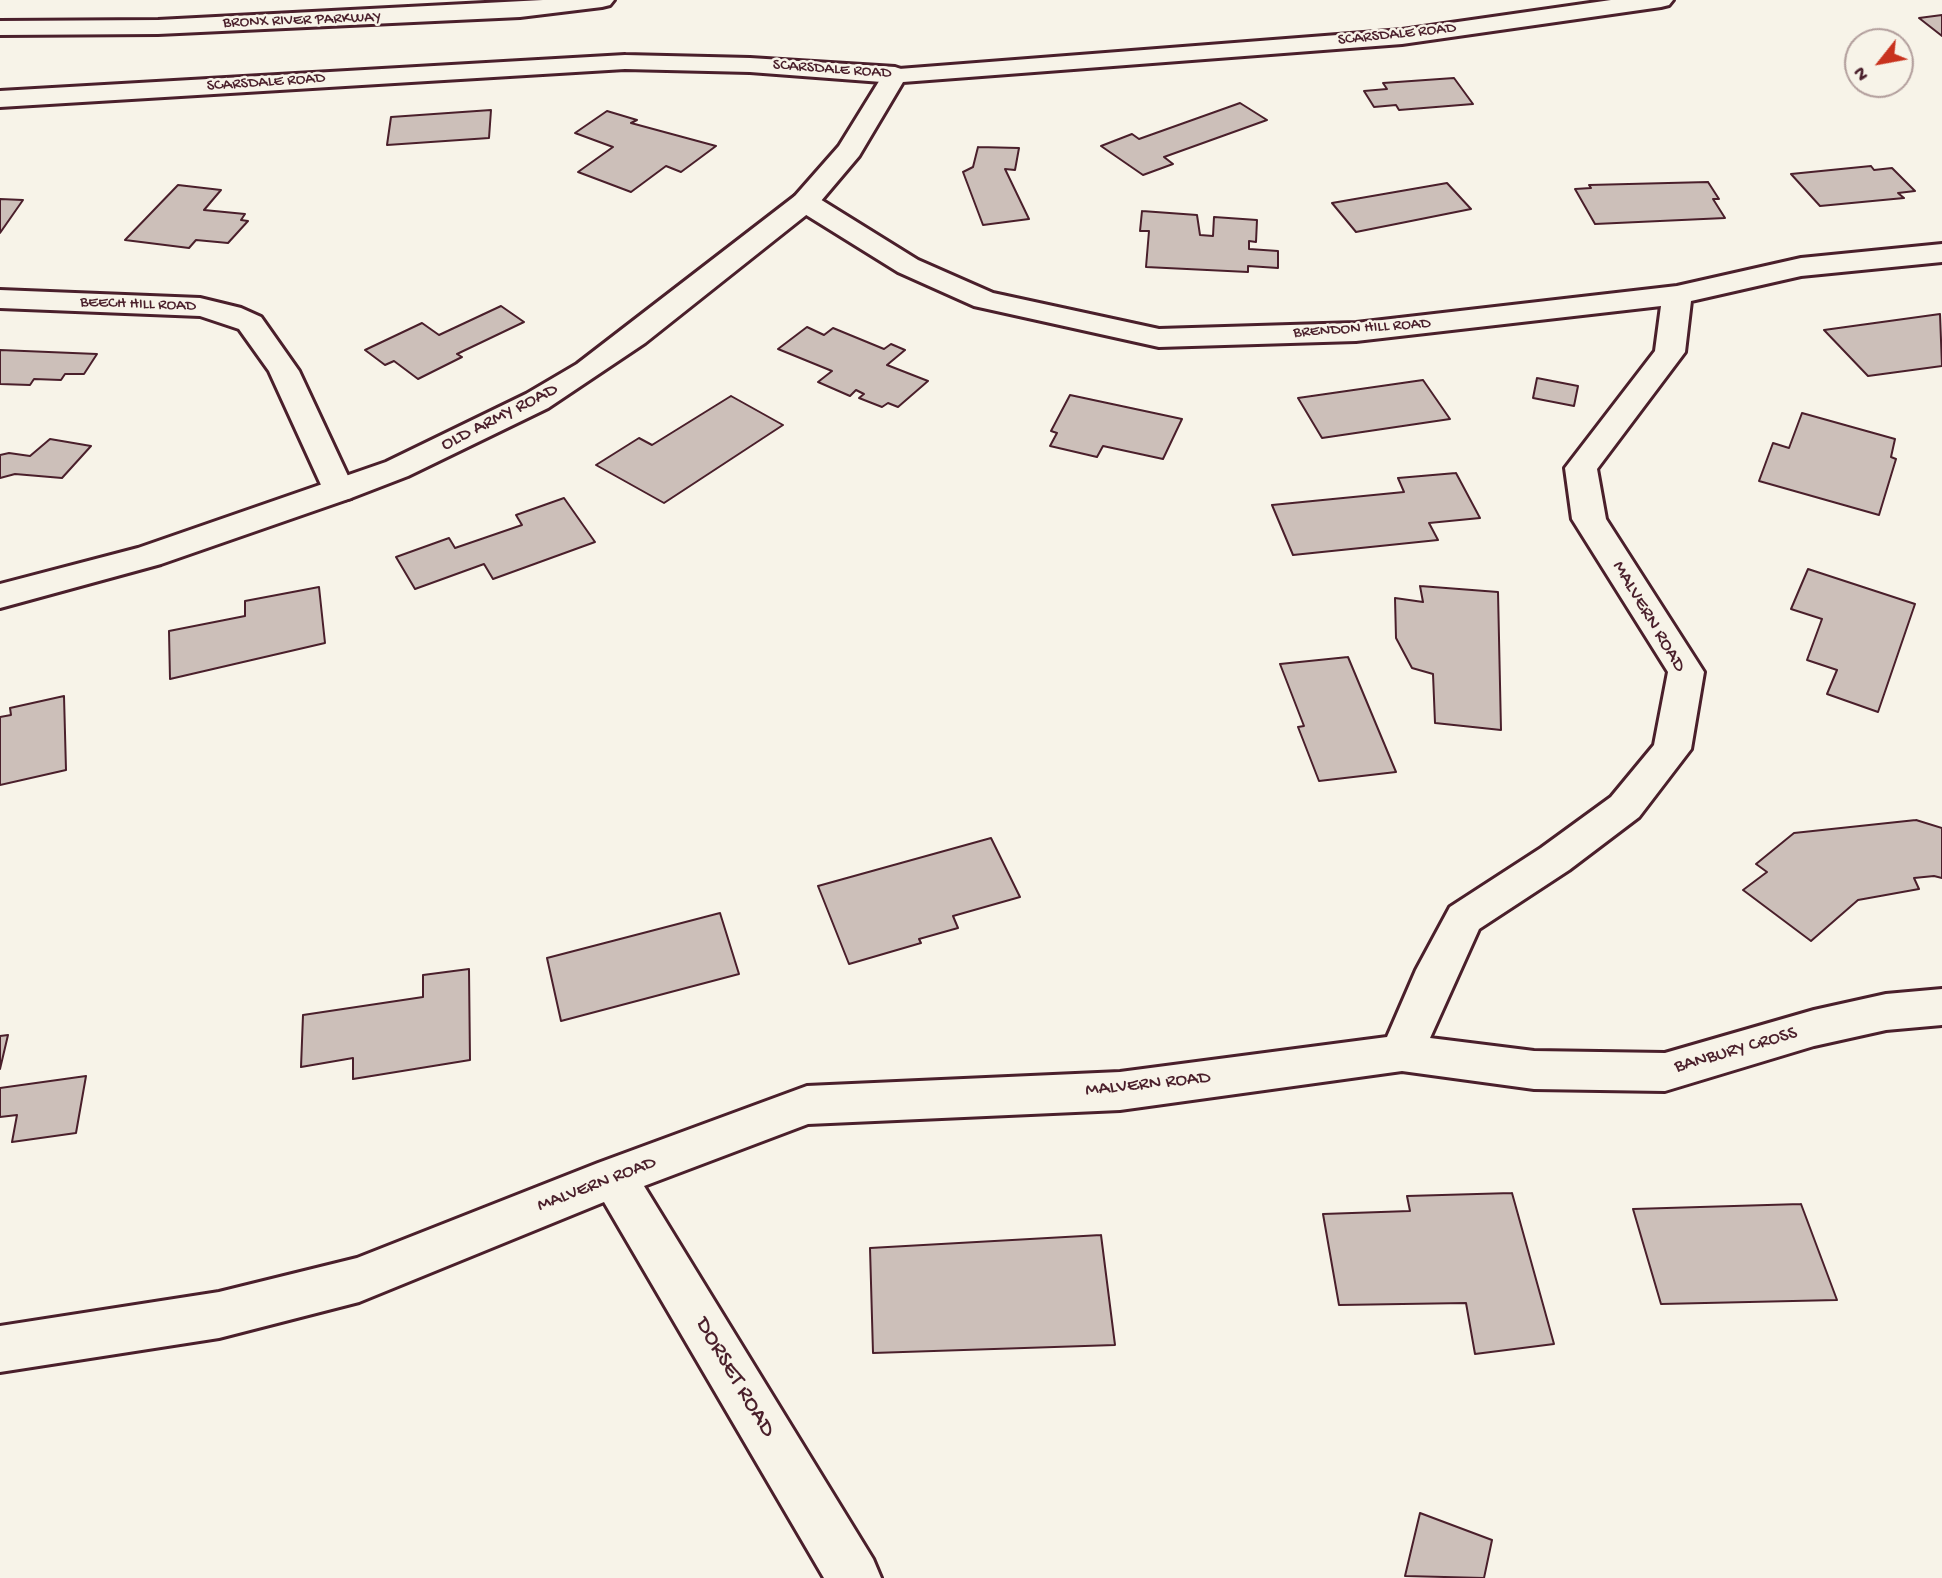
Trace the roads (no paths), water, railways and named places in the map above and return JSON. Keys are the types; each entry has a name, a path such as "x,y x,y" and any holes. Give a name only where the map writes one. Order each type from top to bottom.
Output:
{"main road":[{"name":"BRONX RIVER PARKWAY","path":"0,28 158,27 416,16 602,0"},
{"name":"SCARSDALE ROAD","path":"0,99 571,64 737,64 895,75 1402,37 1661,0"},
{"name":"OLD ARMY ROAD","path":"0,596 149,556 397,469 475,433 588,370 805,202 850,150 895,75"},
{"name":"BRENDON HILL ROAD","path":"805,202 908,266 984,300 1159,338 1356,332 1677,295 1801,267 1942,253"},
{"name":"MALVERN ROAD","path":"0,1349 219,1315 359,1280 614,1177 807,1105 1120,1091 1402,1053 1437,970 1464,919 1555,859 1625,807 1672,749 1686,672 1589,519 1581,468 1670,352 1677,295"},
{"name":"BEECH HILL ROAD","path":"0,299 200,307 231,314 250,323 262,336 284,371 339,491"},
{"name":"BANBURY CROSS","path":"1402,1053 1534,1070 1665,1072 1814,1028 1886,1012 1942,1007"},
{"name":"DORSET ROAD","path":"614,1177 854,1578"}]}
